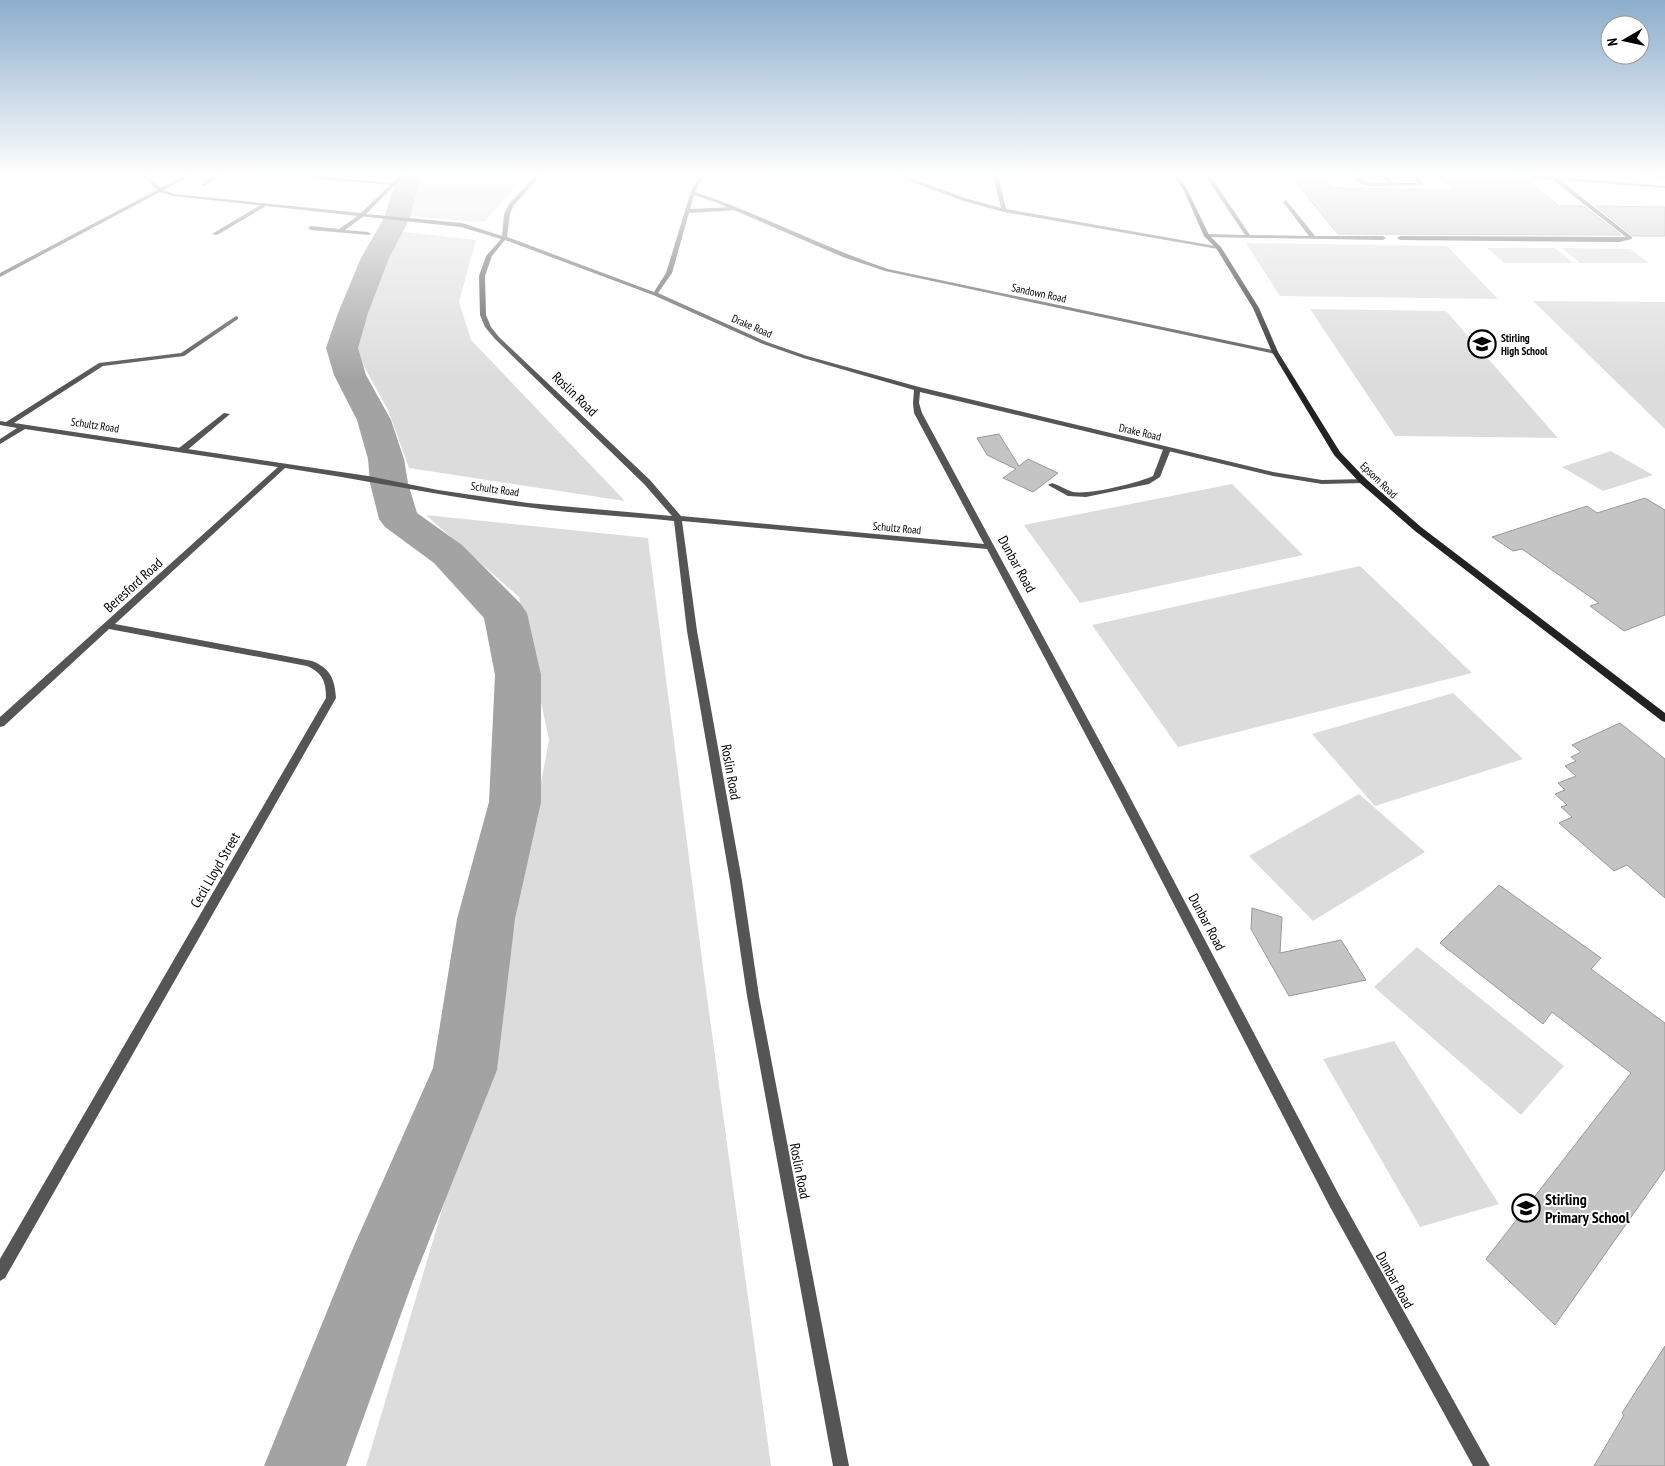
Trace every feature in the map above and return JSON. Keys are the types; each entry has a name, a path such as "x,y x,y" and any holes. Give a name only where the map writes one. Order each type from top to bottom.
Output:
{"street":[{"path":"0,276 64,242"},
{"name":"Roslin Road","path":"500,242 489,256 482,276 483,315 488,327 647,482 678,518 692,631 736,881 753,996 841,1466"},
{"name":"Drake Road","path":"516,242 655,294 786,351 917,389 1304,480 1322,482 1363,481"},
{"path":"655,294 669,273 678,242"},
{"name":"Sandown Road","path":"814,242 887,270 1275,352"},
{"path":"1191,242 1218,247"},
{"name":"Epsom Road","path":"1213,242 1256,308 1275,352 1337,453 1363,481 1418,529 1530,617 1665,718"},
{"path":"4,423 98,365 115,361 182,355 236,318"},
{"name":"Dunbar Road","path":"917,389 916,403 918,412 1115,780 1334,1200 1482,1466"},
{"path":"182,450 226,414"},
{"name":"Schultz Road","path":"4,423 368,478 438,492 528,505 990,547"},
{"path":"0,442 24,426"},
{"path":"1052,485 1072,494 1086,495 1146,482 1156,477 1167,449"},
{"name":"Beresford Road","path":"0,723 283,466"},
{"name":"Cecil Lloyd Street","path":"0,1273 331,698 328,675 323,668 309,663 108,626"}],"shaded area":[{"path":"391,242 475,242 459,302 471,340 625,501 409,468 388,410 350,341"},
{"path":"1246,243 1447,246 1498,299 1280,296"},
{"path":"1487,248 1555,248 1573,263 1504,263"},
{"path":"1562,248 1630,249 1649,263 1580,263"},
{"path":"1533,301 1665,302 1665,429"},
{"path":"1310,309 1446,311 1558,438 1395,436"},
{"path":"1611,451 1653,475 1603,491 1562,467"},
{"path":"1232,484 1303,555 1080,603 1024,525"},
{"path":"426,515 648,538 704,975 771,1466 366,1466 492,1042 549,740 519,597"},
{"path":"1360,566 1472,673 1178,747 1092,625"},
{"path":"1453,693 1523,759 1375,806 1312,734"},
{"path":"1359,794 1425,852 1313,921 1249,856"},
{"path":"1417,947 1564,1066 1521,1115 1374,987"},
{"path":"1394,1041 1499,1204 1420,1227 1323,1059"}],"building":[{"path":"999,434 1019,466 1028,459 1058,473 1033,492 1003,478 1016,469 987,455 977,438"},
{"path":"1645,498 1665,510 1665,615 1624,631 1590,606 1599,603 1522,549 1513,551 1492,537 1587,506 1597,513"},
{"path":"1620,723 1665,759 1665,898 1627,865 1614,871 1559,823 1572,817 1561,807 1567,805 1555,794 1565,790 1558,783 1576,776 1565,766 1576,761 1571,757 1581,752 1572,745"},
{"path":"1499,885 1601,958 1591,969 1665,1023 1665,1169 1555,1325 1486,1259 1631,1073 1552,1012 1543,1024 1440,943"},
{"path":"1252,908 1282,917 1280,953 1341,940 1366,980 1289,996 1251,929"},
{"path":"1665,1346 1665,1466 1594,1466 1624,1415 1622,1413"}],"waterway":[{"path":"305,1466 376,1281 465,1070 486,919 515,802 518,675 505,613 448,554 399,519 389,483 386,459 374,420 350,375 342,348 353,313 375,258 384,242"}],"place":[{"name":"Stirling High School","path":"1482,344"},
{"name":"Stirling Primary School","path":"1526,1208"}]}
